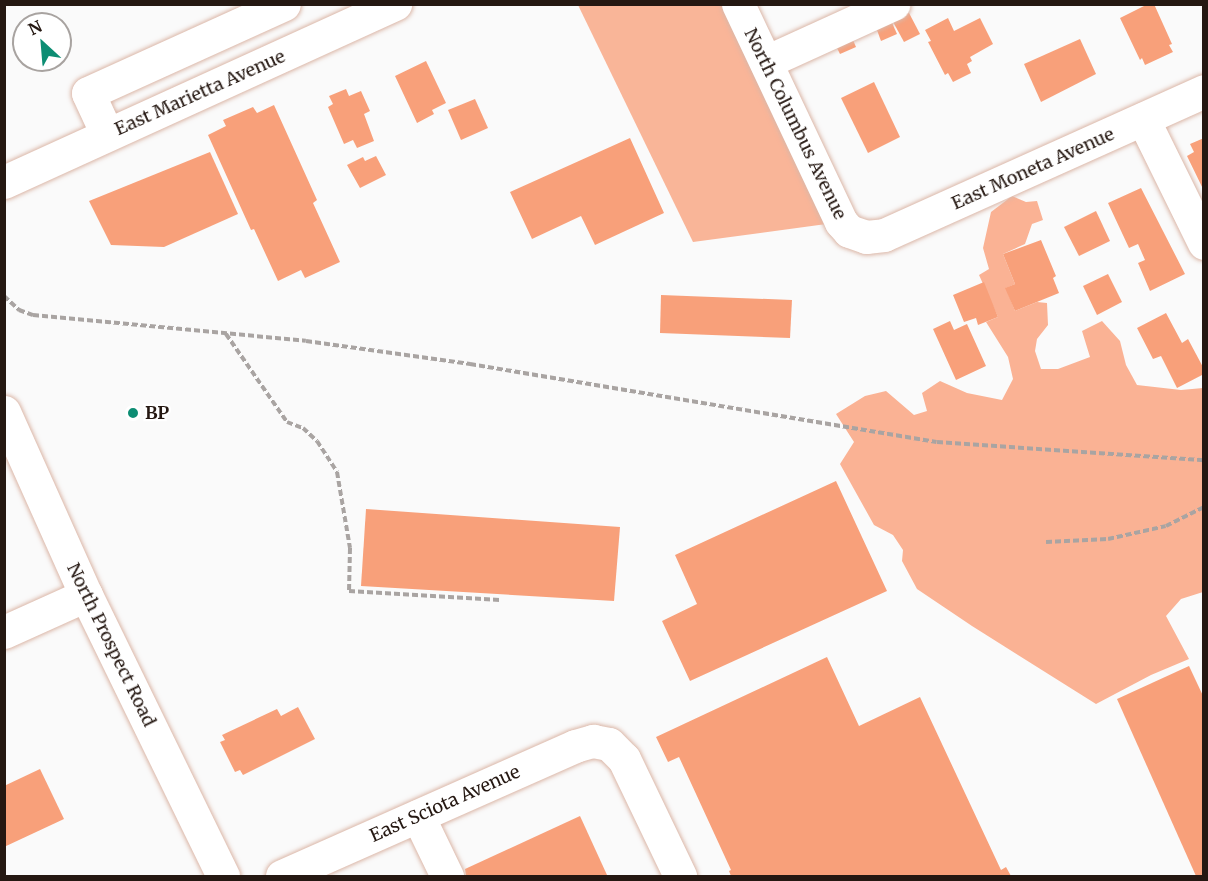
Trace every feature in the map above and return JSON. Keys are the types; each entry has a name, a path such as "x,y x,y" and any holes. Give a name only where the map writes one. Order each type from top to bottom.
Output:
{"street":[{"path":"107,134 88,93 284,4"},
{"name":"East Marietta Avenue","path":"4,182 395,4"},
{"name":"North Columbus Avenue","path":"738,4 841,222 844,227 860,236"},
{"path":"766,63 893,4"},
{"name":"East Moneta Avenue","path":"860,236 871,238 884,236 1203,91"},
{"path":"1143,119 1203,243"},
{"name":"North Prospect Road","path":"4,412 86,595 223,876"},
{"path":"5,631 86,595"},
{"name":"East Sciota Avenue","path":"282,876 575,746 593,741 609,744 624,759 680,876"},
{"path":"418,816 447,876"}],"path":[{"path":"4,297 20,310 33,315 306,341 470,364 937,442 1203,460"},
{"path":"225,334 287,422 303,428 317,441 337,472 350,548 349,591 500,600"},
{"path":"1046,542 1108,539 1166,526 1203,507"}],"shaded area":[{"path":"578,5 738,5 841,222 693,242"},
{"path":"1012,196 1026,202 1037,201 1043,220 1032,224 1025,244 1003,254 1015,284 1006,288 1015,311 1037,302 1047,303 1048,325 1037,339 1035,351 1041,369 1058,369 1090,357 1082,331 1102,321 1120,341 1126,365 1137,385 1181,390 1203,388 1203,592 1181,599 1166,616 1189,659 1151,675 1096,704 917,589 902,561 903,550 893,535 874,525 840,464 854,442 836,414 865,396 886,391 914,415 927,411 922,393 940,381 967,393 1002,400 1013,379 1008,357 986,322 998,317 979,275 989,269 983,248 991,212"}],"building":[{"path":"1148,4 1154,4 1172,44 1169,45 1173,52 1145,65 1142,58 1140,60 1120,18"},
{"path":"908,11 920,34 904,42 892,20"},
{"path":"889,16 897,34 881,41 874,22"},
{"path":"948,18 954,31 980,18 993,44 970,57 972,61 967,64 971,73 953,82 948,73 945,75 928,42 931,41 925,30"},
{"path":"852,38 856,47 840,54 836,46"},
{"path":"1080,39 1096,74 1041,102 1024,64"},
{"path":"426,61 446,103 432,110 434,114 417,123 395,76"},
{"path":"874,82 900,137 868,153 841,98"},
{"path":"346,89 349,96 361,91 370,111 364,114 374,141 357,148 353,140 344,144 328,107 333,104 329,96"},
{"path":"475,99 488,128 461,140 448,110"},
{"path":"274,105 317,200 313,203 340,262 305,278 301,270 278,281 254,229 251,230 208,135 226,126 223,120 253,107 257,113"},
{"path":"630,138 664,213 595,245 581,216 532,239 510,192"},
{"path":"1204,138 1204,191 1187,156 1194,152 1190,144"},
{"path":"210,152 238,214 164,247 111,245 89,201"},
{"path":"376,156 386,175 360,188 347,165 363,157 365,161"},
{"path":"1141,188 1185,274 1150,291 1138,263 1145,260 1138,244 1129,248 1108,203"},
{"path":"1096,211 1110,241 1079,256 1064,227"},
{"path":"1041,240 1056,276 1053,278 1059,293 1015,311 1005,288 1015,284 1003,254"},
{"path":"1108,274 1122,302 1097,315 1083,286"},
{"path":"984,282 998,317 978,325 976,318 964,322 953,295"},
{"path":"661,295 792,300 790,338 660,333"},
{"path":"1166,313 1182,343 1188,339 1204,369 1204,374 1177,388 1161,356 1153,359 1137,328"},
{"path":"950,321 954,330 967,324 986,366 956,380 933,329"},
{"path":"836,481 887,591 690,681 662,621 697,604 675,555"},
{"path":"366,509 620,527 614,601 361,586"},
{"path":"827,657 859,726 920,697 1001,870 1006,867 1011,876 731,876 729,871 731,870 679,757 668,762 656,737"},
{"path":"1189,666 1204,698 1204,876 1196,876 1117,699"},
{"path":"298,707 315,739 243,775 240,770 235,772 220,742 225,740 222,735 277,709 281,716"},
{"path":"40,769 64,819 4,847 4,786"},
{"path":"580,816 607,875 466,876 465,869"}],"place":[{"name":"BP","path":"133,413"}]}
